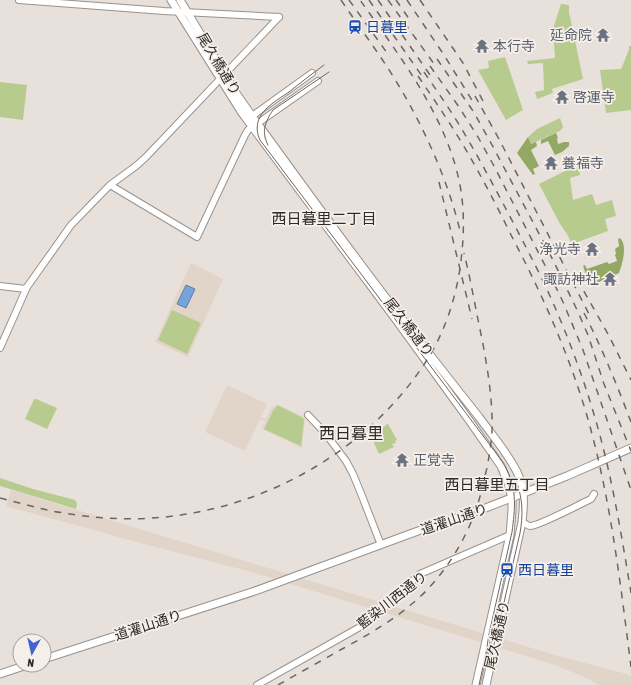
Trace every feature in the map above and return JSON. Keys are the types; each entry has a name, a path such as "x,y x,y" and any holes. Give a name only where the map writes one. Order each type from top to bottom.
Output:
{"main road":[{"name":"尾久橋通り","path":"171,0 222,76 252,116 255,125 501,466 512,498 510,535 476,685"},
{"name":"尾久橋通り","path":"180,0 222,76 237,107 255,125 493,436 509,459 521,482 524,509 522,522 486,685"},
{"name":"道灌山通り","path":"52,657 251,592 512,498 631,448"},
{"path":"0,674 12,670"}],"street":[{"path":"0,348 26,289 71,225 110,186 141,162 279,17 178,12 19,0"},
{"path":"252,116 312,73"},
{"path":"110,186 197,237 248,130 318,81"},
{"path":"0,286 26,289"},
{"path":"308,416 326,434 346,461 353,474 381,545"},
{"path":"522,522 529,526 533,526 546,521 591,499 594,494"},
{"name":"藍染川西通り","path":"257,685 367,622 420,574 510,535"}],"shaded area":[{"path":"191,263 223,279 188,357 155,342"},
{"path":"227,385 267,404 261,417 266,419 272,406 275,407 277,404 304,417 302,448 262,429 265,421 260,419 245,451 205,432"},
{"path":"11,490 558,656 627,674 631,676 631,685 599,685 555,665 248,571 6,506"}],"green space":[{"path":"561,4 569,5 569,12 583,79 552,89 553,93 537,99 535,92 544,90 543,63 528,64 527,61 555,58 553,29"},
{"path":"629,46 631,46 631,110 606,113 600,70 621,69 629,50"},
{"path":"505,57 523,110 506,120 478,70 489,68 488,61"},
{"path":"0,82 27,85 23,120 0,117"},
{"path":"560,118 563,127 560,131 531,144 528,137 537,129"},
{"path":"556,133 558,144 569,142 569,146 562,152 555,155 548,141 541,144 541,140"},
{"path":"528,137 531,144 536,142 537,146 531,150 539,166 533,169 535,174 533,175 517,153"},
{"path":"576,161 580,175 570,178 573,200 592,194 596,205 612,200 616,216 605,219 608,231 572,244 539,184 567,170 566,165"},
{"path":"620,238 624,245 624,250 619,273 600,282 594,287 589,283 583,266 585,265 587,269 607,262 609,264 617,261 615,249 619,246 618,239"},
{"path":"172,310 201,323 187,354 158,340"},
{"path":"34,399 57,408 47,429 25,419"},
{"path":"277,405 303,418 301,446 264,429"},
{"path":"387,424 397,440 395,441 396,443 392,444 394,447 379,454 373,441 373,437"},
{"path":"0,478 33,489 75,500 77,503 76,509 0,486"}],"water":[{"path":"186,285 195,289 186,308 177,304"}],"tram line":[{"path":"324,65 264,111 258,122 258,135 260,140 506,468 514,493 514,516 512,532 479,685"},
{"path":"268,145 264,131 273,110 329,72"},
{"path":"490,659 521,527 521,502 517,483"}],"railway":[{"path":"341,0 376,50 406,99 426,136 443,175 461,235"},
{"path":"349,0 390,57"},
{"path":"0,498 56,512 126,519 156,518 222,507 256,496 289,481 320,464 350,444 377,420 401,394 423,366 437,343 447,319 458,281 463,237 463,205 460,185 454,160 433,111 405,65 360,0"},
{"path":"369,0 424,79"},
{"path":"378,0 430,75"},
{"path":"388,0 437,68"},
{"path":"396,0 412,23"},
{"path":"407,0 475,105"},
{"path":"420,0 463,63 483,101"},
{"path":"437,59 473,111 553,260 588,335 604,384 631,451"},
{"path":"430,66 478,137 563,302 583,350 631,490"},
{"path":"424,72 457,121 515,226 550,296 566,333 580,371 603,447 615,501 631,593"},
{"path":"418,76 457,134 487,187 542,297 578,386 594,441 608,505 623,602 631,667"},
{"path":"475,96 499,139 590,316"},
{"path":"439,182 472,319"},
{"path":"278,685 369,634 405,610 434,582 453,556 468,529 479,500 487,468 492,423 487,366 464,253"},
{"path":"577,279 608,334 631,380"},
{"path":"584,313 609,367 631,422"}],"place":[{"name":"日暮里","path":"355,27"},
{"name":"延命院","path":"603,35"},
{"name":"本行寺","path":"482,46"},
{"name":"啓運寺","path":"562,97"},
{"name":"養福寺","path":"551,163"},
{"name":"浄光寺","path":"592,249"},
{"name":"諏訪神社","path":"610,279"},
{"name":"正覚寺","path":"402,460"},
{"name":"西日暮里","path":"507,570"}],"district":[{"name":"西日暮里二丁目","path":"324,219"},
{"name":"西日暮里","path":"351,433"},
{"name":"西日暮里五丁目","path":"497,485"}]}
